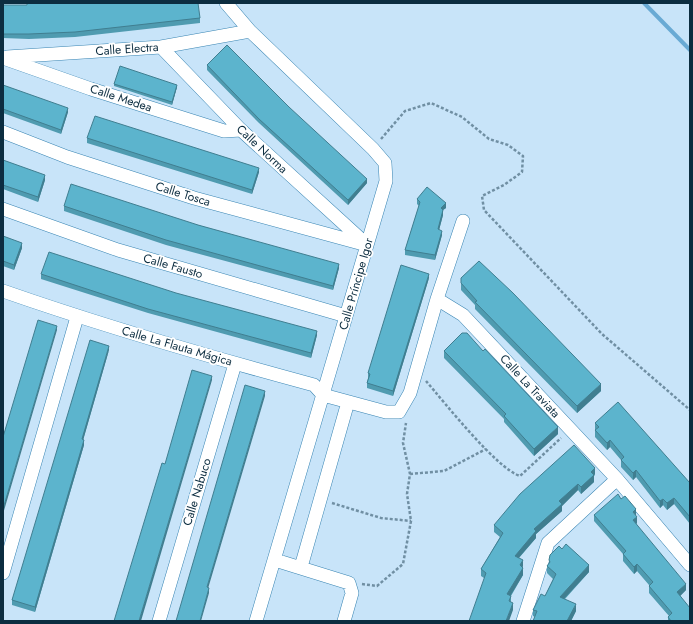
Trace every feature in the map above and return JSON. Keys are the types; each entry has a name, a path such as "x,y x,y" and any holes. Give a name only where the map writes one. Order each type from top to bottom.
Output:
{"street":[{"name":"Calle Príncipe Igor","path":"226,3 250,31 373,148 385,163 386,181 256,621"},
{"name":"Calle Electra","path":"3,58 162,47 250,31"},
{"name":"Calle Norma","path":"162,47 242,130 367,245"},
{"name":"Calle Medea","path":"3,58 91,89 224,130 242,130"},
{"name":"Calle Tosca","path":"3,132 67,157 194,198 367,245"},
{"name":"Calle Fausto","path":"3,209 118,250 346,316"},
{"path":"301,567 348,402 386,412 399,412 410,393 437,299 463,221"},
{"name":"Calle La Flauta Mágica","path":"3,291 77,317 235,364 314,385 323,395 348,402"},
{"name":"Calle La Traviata","path":"437,299 463,315 617,479 690,565"},
{"path":"3,573 77,317"},
{"name":"Calle Nabuco","path":"159,621 235,364"},
{"path":"523,621 548,543 617,479"},
{"path":"274,560 301,567 349,583 352,593 344,621"}],"path":[{"path":"373,148 405,111 431,104 462,117 489,138 508,145 524,156 522,172 504,185 482,196 484,210 602,334 690,410"},
{"path":"417,371 486,449 512,473 520,476 571,430"},
{"path":"349,583 377,586 403,564 411,521 407,494 410,474 403,443 406,420 399,412"},
{"path":"410,474 444,471 486,449"},
{"path":"320,499 381,518 411,521"}],"building":[{"path":"27,3 198,3 200,18 75,32 3,34 3,5 27,5"},
{"path":"227,45 289,107 367,179 348,200 259,119 207,65"},
{"path":"120,66 177,85 172,102 114,84"},
{"path":"3,85 68,108 61,130 3,109"},
{"path":"95,116 259,168 252,190 87,138"},
{"path":"3,160 45,175 38,197 3,185"},
{"path":"71,184 198,225 339,264 333,286 166,240 64,206"},
{"path":"427,187 446,203 441,208 443,210 438,229 442,231 435,255 405,250 420,202 417,199"},
{"path":"3,236 22,243 14,265 3,261"},
{"path":"49,252 176,293 317,331 311,353 148,309 41,274"},
{"path":"479,261 513,293 601,384 577,406 475,302 477,301 461,283 461,278"},
{"path":"401,265 429,274 393,391 367,383 370,374 368,373"},
{"path":"38,320 57,326 3,509 3,437"},
{"path":"462,333 467,333 483,351 485,349 558,427 534,449 504,416 506,414 444,351"},
{"path":"90,340 109,346 82,439 84,440 35,607 12,600"},
{"path":"192,370 212,376 139,621 114,621 162,463 165,464"},
{"path":"245,385 265,391 207,587 209,588 200,621 176,621"},
{"path":"618,402 690,483 690,517 674,498 667,503 663,499 660,501 636,470 633,473 621,460 624,457 610,440 607,443 595,430 599,427 595,423"},
{"path":"574,445 595,468 591,472 594,475 581,487 578,484 559,501 562,504 534,529 536,531 515,556 523,560 520,565 523,568 507,594 511,596 509,601 513,603 506,621 469,621 486,573 481,569 503,533 494,525 520,494"},
{"path":"618,494 621,499 625,496 636,509 633,512 637,517 633,520 686,584 677,592 690,608 690,621 671,621 668,617 672,613 649,586 653,582 637,564 634,567 623,554 626,551 594,515"},
{"path":"566,544 589,565 560,597 576,604 567,621 533,621 537,611 533,610 541,594 545,596 556,574 547,566 550,562 550,555 559,546 562,549"}],"waterway":[{"path":"644,3 690,50"}]}
